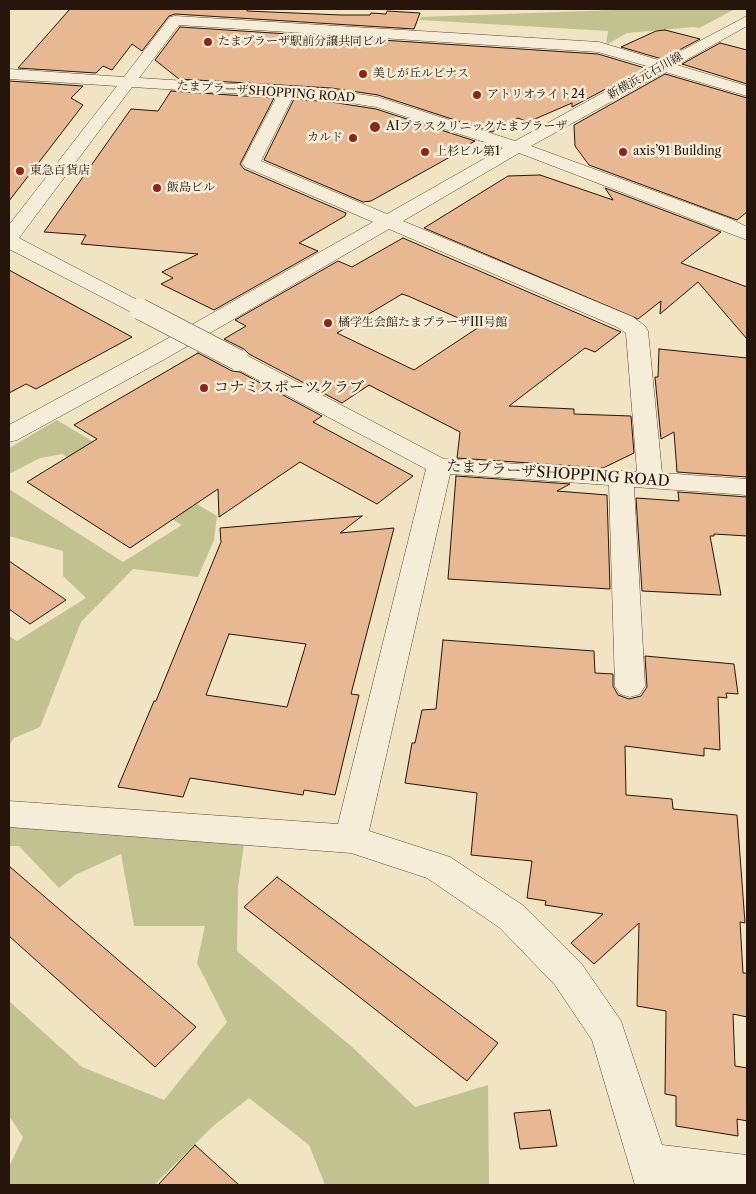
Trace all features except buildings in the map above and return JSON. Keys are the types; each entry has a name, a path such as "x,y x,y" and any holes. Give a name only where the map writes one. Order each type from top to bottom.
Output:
{"street":[{"path":"128,82 176,20 599,47 747,91"},
{"name":"新横浜元石川線","path":"517,148 747,20"},
{"name":"たまプラーザSHOPPING ROAD","path":"9,74 331,95 378,102 443,122 634,189 724,223 747,234"},
{"name":"たまプラーザSHOPPING ROAD","path":"128,82 9,239 439,466 747,487"},
{"path":"286,92 251,164 625,322 637,331 650,480"},
{"path":"9,435 157,354 517,148"},
{"path":"351,839 378,718 415,574 439,466"},
{"path":"620,478 630,686"},
{"path":"9,814 351,839 438,867 512,917 568,974 608,1033 652,1174 747,1175"}],"green space":[{"path":"643,9 735,9 699,28 627,33 606,45 608,31 420,20 421,17"},
{"path":"57,420 217,516 214,540 198,577 133,569 81,622 40,727 14,738 9,745 9,636 17,641 86,598 63,576 63,551 9,536 9,489 123,562 182,525 62,454 40,458 9,474 9,448"},
{"path":"9,820 244,844 238,888 237,951 351,1046 415,1107 488,1085 489,1185 325,1185 309,1145 249,1098 213,1126 154,1185 9,1185 9,1167 23,1137 9,1116 9,1001 82,1067 164,1100 227,1022 197,963 205,926 134,926 121,854 75,875 59,888 19,846 9,846"}],"place":[{"name":"たまプラーザ駅前分譲共同ビル","path":"208,42"},
{"name":"美しが丘ルピナス","path":"363,74"},
{"name":"アトリオライト24","path":"477,95"},
{"name":"AIプラスクリニックたまプラーザ","path":"375,127"},
{"name":"カルド","path":"353,138"},
{"name":"上杉ビル第1","path":"425,152"},
{"name":"axis’91 Building","path":"623,152"},
{"name":"東急百貨店","path":"20,171"},
{"name":"飯島ビル","path":"157,188"},
{"name":"橘学生会館たまプラーザIII号館","path":"328,323"},
{"name":"コナミスポーツクラブ","path":"204,388"}]}
